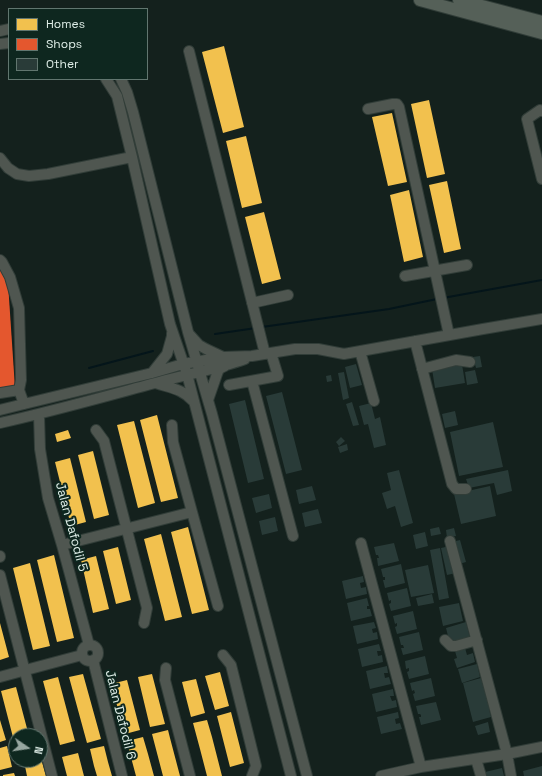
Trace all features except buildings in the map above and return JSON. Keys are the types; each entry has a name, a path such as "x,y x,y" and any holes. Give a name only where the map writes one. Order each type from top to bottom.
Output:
{"main road":[{"path":"420,0 542,33"},
{"path":"460,0 542,22"}],"street":[{"path":"189,52 258,328 278,376 228,385"},
{"path":"107,80 116,96 132,157 172,336 167,354 152,373"},
{"path":"122,80 134,112 188,332 208,400 307,776"},
{"path":"368,109 393,104 398,106 449,335"},
{"path":"542,111 540,110 527,119 542,179"},
{"path":"0,158 8,168 17,174 29,176 48,174 132,157"},
{"path":"0,260 10,277 19,308 21,380 19,390 24,404"},
{"path":"405,276 467,265"},
{"path":"252,303 288,296"},
{"path":"0,410 196,361 224,361 295,349 318,349 344,354 542,319"},
{"path":"170,324 187,374 291,776"},
{"path":"188,332 199,345 224,361"},
{"path":"415,341 452,484 456,489 466,489"},
{"path":"360,351 374,402"},
{"path":"422,368 456,360 470,362"},
{"path":"0,423 38,415 200,371 224,361"},
{"path":"208,400 219,369 224,361"},
{"path":"252,381 293,536"},
{"path":"155,383 181,391 188,395 193,401"},
{"path":"0,393 19,390"},
{"name":"Jalan Dafodil 5","path":"38,415 40,449 48,498 89,644"},
{"path":"172,425 173,442 218,606"},
{"path":"96,430 104,441 147,608 144,622"},
{"path":"62,545 192,512"},
{"path":"450,541 507,754 511,776"},
{"path":"361,543 421,767"},
{"path":"0,575 52,776"},
{"path":"445,640 451,646 456,646 477,640"},
{"path":"89,644 95,646 98,650 97,657 94,660 88,661 84,659 82,655 82,649 89,644"},
{"path":"0,677 82,655"},
{"path":"223,655 231,665 256,766 252,776"},
{"name":"Jalan Dafodil 6","path":"94,660 122,776"},
{"path":"166,668 165,680 190,776"},
{"path":"381,776 421,767 542,747"},
{"path":"476,759 481,776"}],"waterway":[{"path":"443,298 542,280"},
{"path":"262,327 389,309 437,299"},
{"path":"215,334 256,328"},
{"path":"89,368 153,351"}]}
